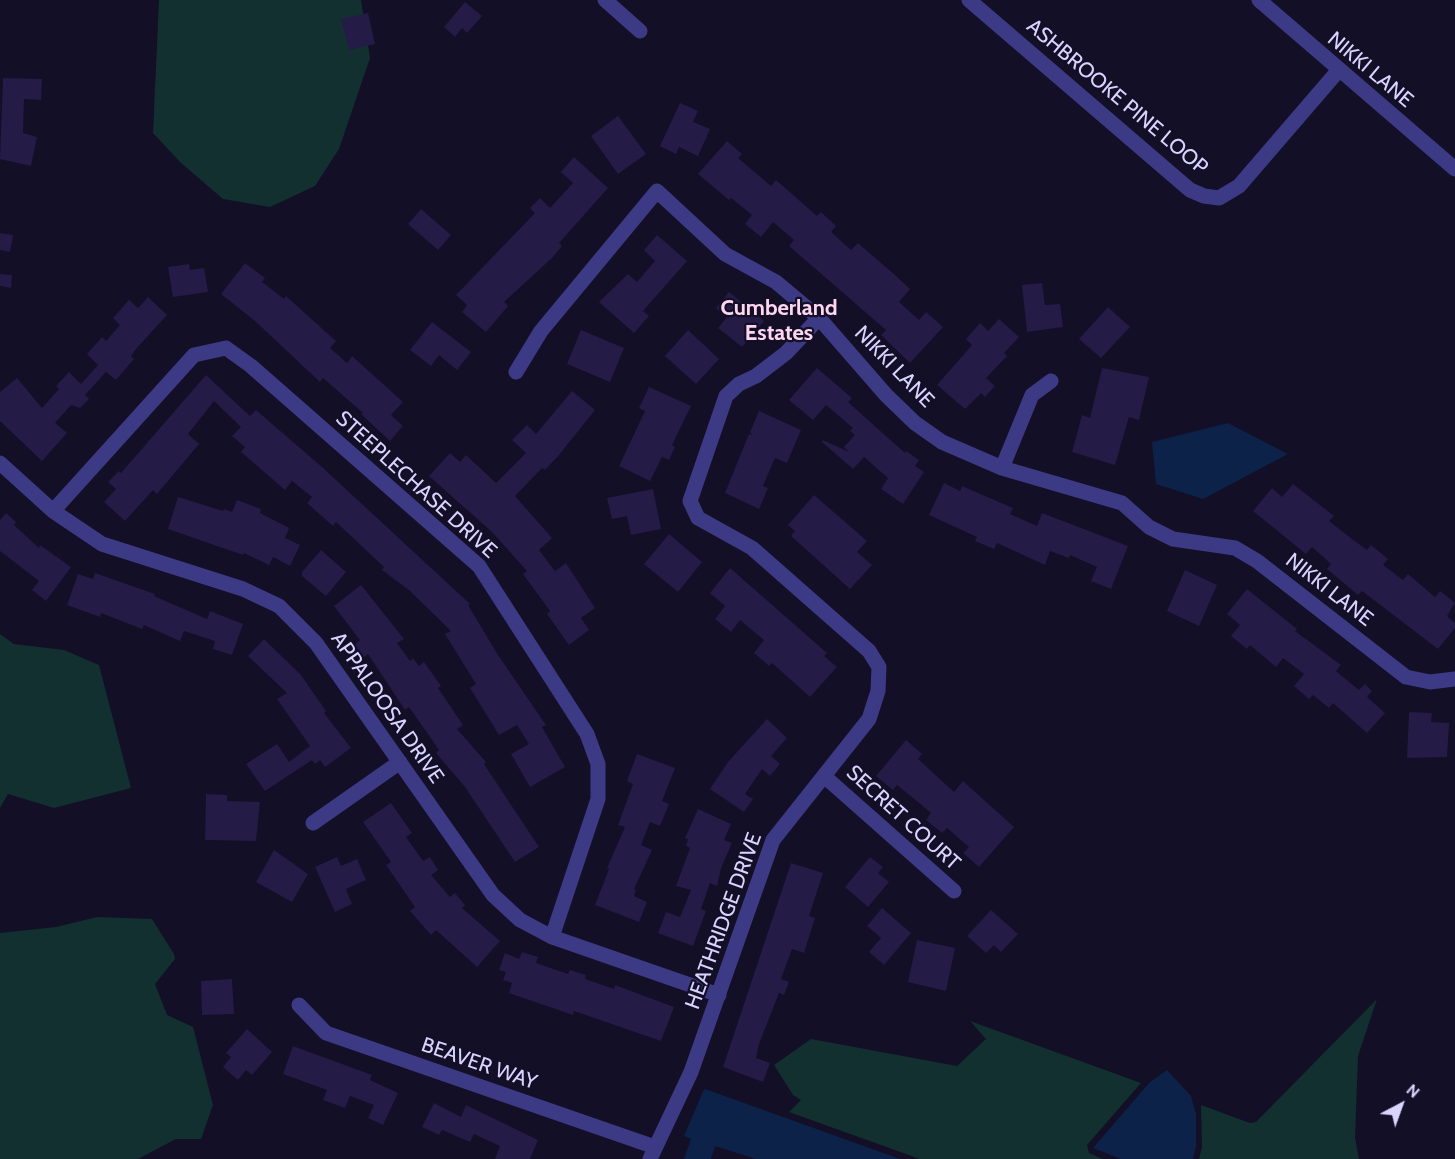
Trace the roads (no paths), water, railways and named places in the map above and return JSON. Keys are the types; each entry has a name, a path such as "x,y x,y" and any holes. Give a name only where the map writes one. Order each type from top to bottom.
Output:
{"street":[{"path":"605,0 640,31"},
{"name":"ASHBROOKE PINE LOOP","path":"969,0 1190,190 1204,196 1220,198 1239,186 1338,70"},
{"name":"NIKKI LANE","path":"1259,0 1455,169"},
{"name":"NIKKI LANE","path":"516,372 541,331 657,191 725,254 776,282 819,318 886,395 915,423 942,442 1002,468 1122,503 1149,526 1173,539 1235,548 1257,561 1406,676 1430,682 1455,679"},
{"name":"HEATHRIDGE DRIVE","path":"653,1153 691,1072 773,840 869,719 878,691 879,667 869,651 752,548 698,519 690,501 726,396 739,384 756,376 786,353 819,318"},
{"name":"STEEPLECHASE DRIVE","path":"53,511 194,356 226,348 251,366 479,566 587,734 598,764 598,799 552,937"},
{"path":"1002,468 1032,394 1051,381"},
{"name":"APPALOOSA DRIVE","path":"0,464 53,511 102,544 243,589 279,606 316,643 493,895 520,920 552,937 718,995"},
{"path":"313,822 400,762"},
{"name":"SECRET COURT","path":"825,776 954,891"},
{"name":"BEAVER WAY","path":"299,1005 326,1034 653,1153"}],"water":[{"path":"1228,423 1288,454 1203,499 1156,484 1152,442"},
{"path":"1167,1070 1191,1096 1196,1114 1196,1146 1193,1159 1121,1159 1093,1148 1150,1082"},
{"path":"704,1089 900,1159 756,1159 715,1146 711,1159 684,1159 691,1139 684,1136"}],"district":[{"name":"Cumberland Estates","path":"779,322"}]}
